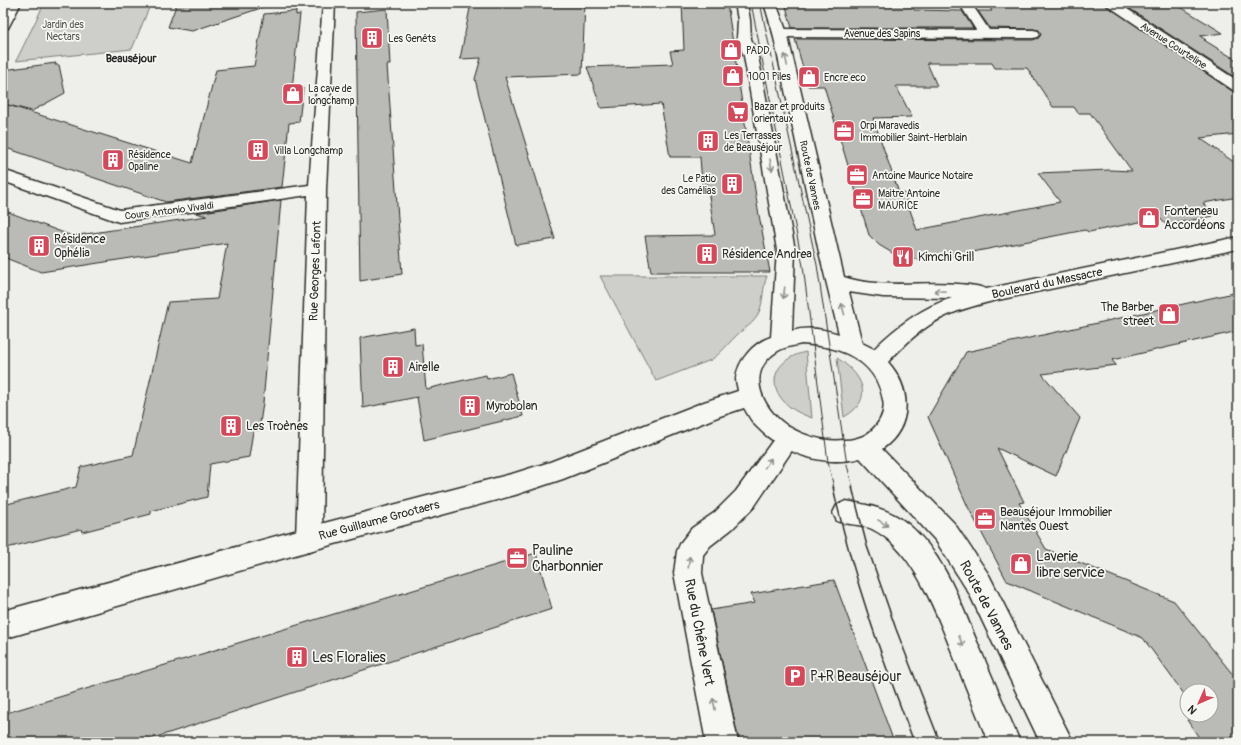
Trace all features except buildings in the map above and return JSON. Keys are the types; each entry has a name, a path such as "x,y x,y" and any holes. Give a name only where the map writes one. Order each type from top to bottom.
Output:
{"street":[{"path":"3,25 15,3"},
{"name":"Rue Georges Lafont","path":"309,539 317,190 329,3"},
{"path":"741,3 744,20 744,38 751,56 786,250 781,340"},
{"name":"Route de Vannes","path":"770,3 780,33 835,281 853,347"},
{"path":"965,3 985,34"},
{"name":"Avenue Courteline","path":"1110,3 1238,87"},
{"name":"Avenue des Sapins","path":"780,33 1033,34"},
{"name":"Cours Antonio Vivaldi","path":"3,175 119,216 317,190"},
{"name":"Boulevard du Massacre","path":"875,362 897,340 936,312 993,294 1238,243"},
{"path":"835,281 868,290 882,292 933,290 993,294"},
{"path":"801,336 837,340 853,347 875,362 888,377 892,386 895,413 887,429 881,436 864,446 845,451 826,451 814,449 787,438 768,426 760,416 749,396 748,379 753,362 764,349 781,340 801,336"},
{"name":"Rue Guillaume Grootaers","path":"3,626 309,539 522,482 749,396"},
{"name":"Rue du Chêne Vert","path":"722,742 688,573 690,551 701,537 723,521 745,499 787,438"},
{"name":"Route de Vannes","path":"864,446 945,532 958,551 979,584 1057,742"},
{"path":"846,514 873,518 881,521 901,535 917,552 939,587 1004,742"}],"green space":[{"name":"Jardin des Nectars","path":"51,3 151,3 132,49 16,61 43,6"},
{"path":"600,276 767,276 764,285 761,308 753,322 711,360 656,381"},
{"path":"806,352 812,418 797,412 790,407 782,399 775,382 776,374 787,360 795,355"},
{"path":"837,358 853,371 859,379 862,387 860,402 854,410 844,417"}],"tram line":[{"path":"751,3 803,266 828,462 834,488"},
{"path":"760,3 817,265 847,465 853,488"},
{"path":"833,487 849,552 869,616 914,742"},
{"path":"852,487 867,546 896,629 940,742"}],"place":[{"name":"Les Genêts","path":"372,38"},
{"name":"PADD","path":"731,50"},
{"name":"1001 Piles","path":"733,76"},
{"name":"Encre eco","path":"809,77"},
{"name":"La cave de longchamp","path":"293,94"},
{"name":"Bazar et produits orientaux","path":"738,112"},
{"name":"Orpi Maravedis Immobilier Saint-Herblain","path":"844,131"},
{"name":"Les Terrasses de Beauséjour","path":"708,141"},
{"name":"Villa Longchamp","path":"258,150"},
{"name":"Résidence Opaline","path":"113,160"},
{"name":"Antoine Maurice Notaire","path":"857,175"},
{"name":"Le Patio des Camélias","path":"732,184"},
{"name":"Maitre Antoine MAURICE","path":"863,199"},
{"name":"Fonteneau Accordéons","path":"1149,218"},
{"name":"Résidence Ophélia","path":"39,246"},
{"name":"Résidence Andrea","path":"707,254"},
{"name":"Kimchi Grill","path":"903,257"},
{"name":"The Barber street","path":"1169,314"},
{"name":"Airelle","path":"393,367"},
{"name":"Myrobolan","path":"470,406"},
{"name":"Les Troènes","path":"231,426"},
{"name":"Beauséjour Immobilier Nantes Ouest","path":"985,519"},
{"name":"Pauline Charbonnier","path":"517,558"},
{"name":"Laverie libre service","path":"1021,564"},
{"name":"Les Floralies","path":"297,657"},
{"name":"P+R Beauséjour","path":"795,676"}],"district":[{"name":"Beauséjour","path":"131,58"}]}
